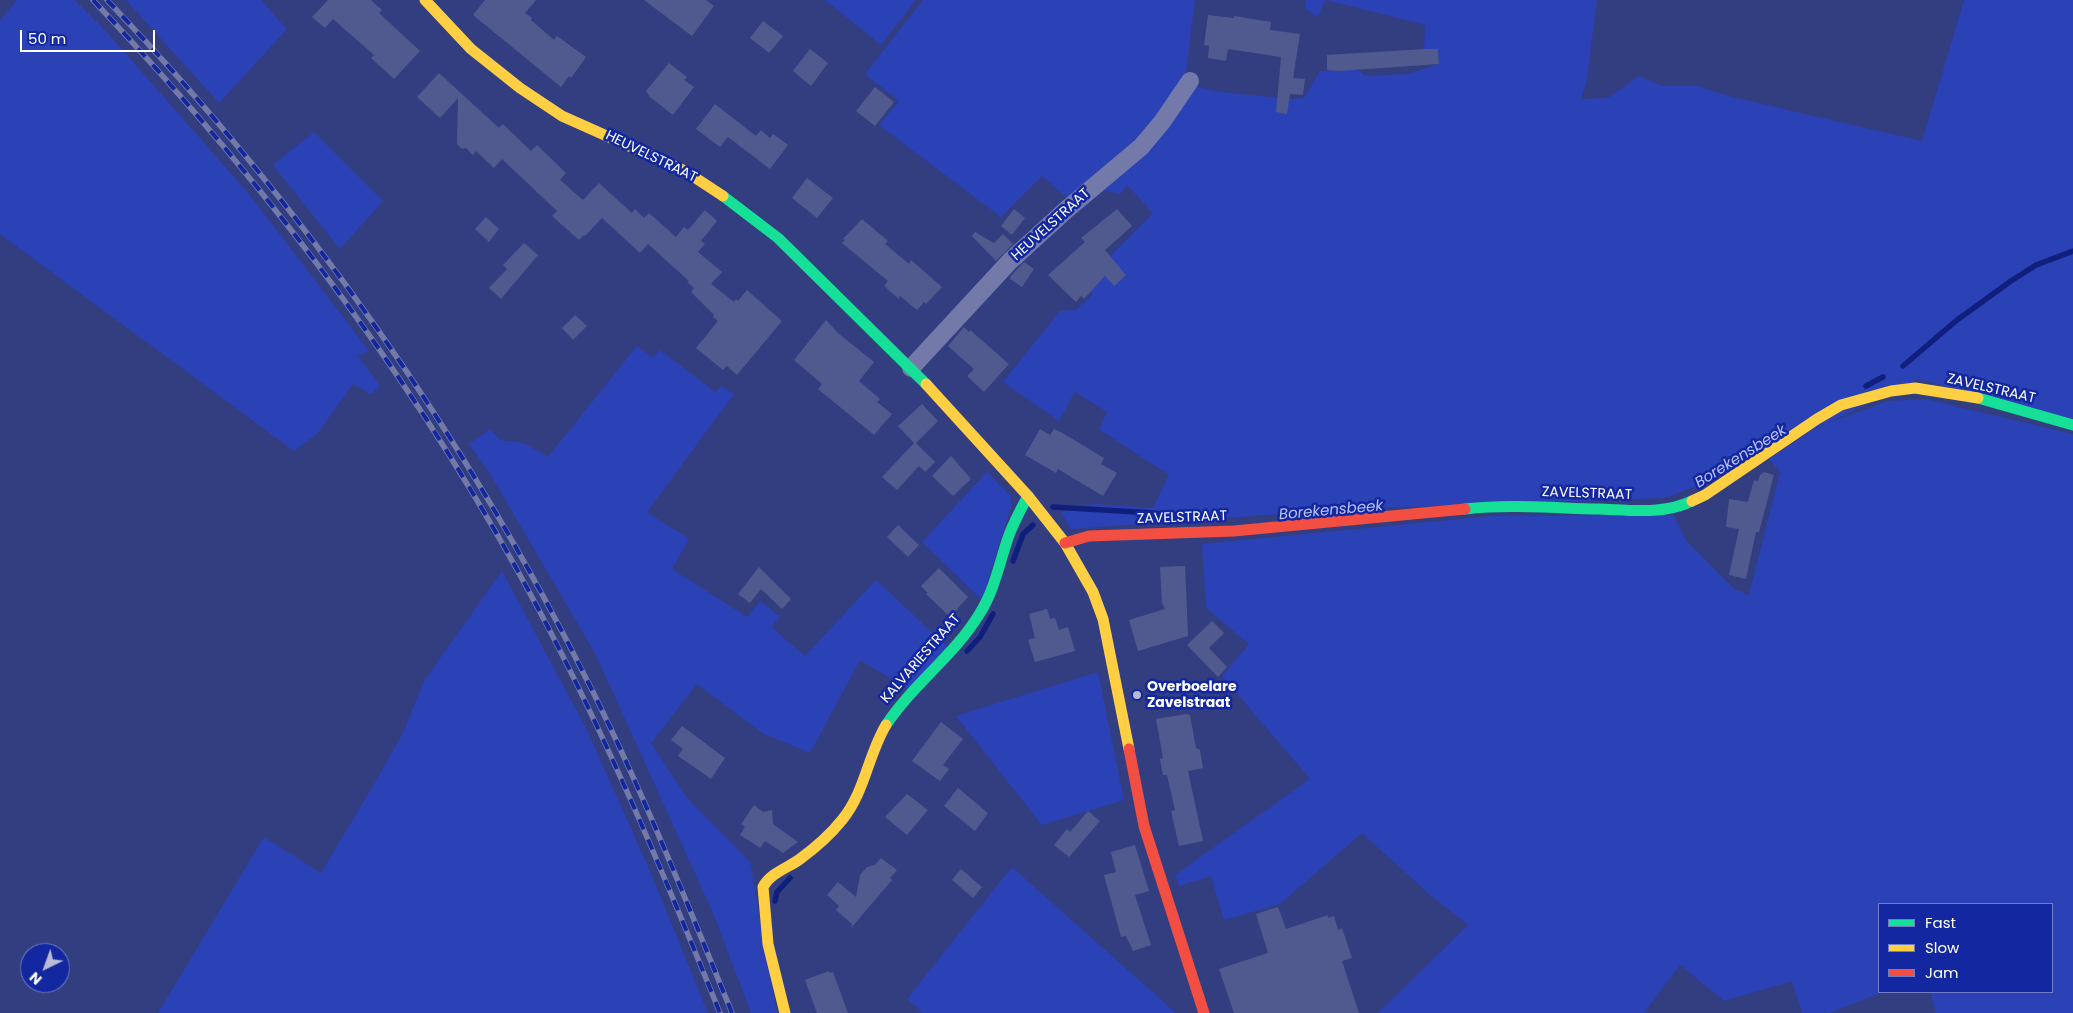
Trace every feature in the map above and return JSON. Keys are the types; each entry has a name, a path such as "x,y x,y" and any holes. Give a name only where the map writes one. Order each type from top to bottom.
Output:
{"street":[{"name":"HEUVELSTRAAT","path":"425,0 471,49 520,88 562,116 684,171 732,202 778,238 911,368 1028,496 1065,543 1093,592 1103,619 1144,826 1204,1013"},
{"name":"HEUVELSTRAAT","path":"911,368 1010,261 1052,222 1141,147 1162,122 1190,81"},
{"name":"ZAVELSTRAAT","path":"1065,543 1089,536 1234,531 1491,506 1648,511 1679,507 1705,495 1818,419 1841,406 1891,390 1915,388 1974,397 2073,425"},
{"name":"KALVARIESTRAAT","path":"785,1013 776,982 764,914 764,887 770,877 806,855 824,839 852,807 859,794 873,753 893,713 962,639 980,613 991,592 1012,527 1028,496"}],"shaded area":[{"path":"17,0 75,0 104,29 249,194 369,351 358,356 380,386 371,394 353,384 317,434 294,451 0,234 0,20"},
{"path":"126,0 261,0 287,29 219,103"},
{"path":"825,0 916,0 881,45"},
{"path":"923,0 1195,0 1186,72 1182,82 1209,90 1294,99 1304,98 1320,71 1357,69 1365,76 1407,74 1439,64 1438,49 1424,50 1425,25 1327,0 1597,0 1587,79 1581,99 1608,98 1639,76 1663,86 1697,86 1728,96 1922,141 1964,0 2073,0 2073,419 1918,379 1705,483 1665,498 1350,509 1071,529 1061,512 1093,504 1153,508 1169,475 1099,429 1107,412 1075,392 1059,421 1003,382 1060,311 1076,310 1093,294 1085,282 1153,213 1127,185 1120,194 1104,190 1081,210 1042,176 1001,217 879,125 899,101 865,74"},
{"path":"1306,0 1325,0 1318,17 1306,9"},
{"path":"314,132 383,201 340,249 273,165"},
{"path":"637,346 653,358 660,350 715,392 721,386 734,394 647,512 689,539 672,569 747,617 760,601 780,617 771,627 805,656 876,580 949,648 908,689 860,660 810,753 764,734 697,684 651,743 687,798 750,862 777,1013 751,1013 714,915 596,655 489,472 469,444 490,429 500,440 524,443 548,457"},
{"path":"1925,399 2073,434 2073,1013 1936,1013 1930,993 2053,993 2053,903 1878,903 1878,993 1880,993 1830,1013 1802,1013 1792,981 1724,1001 1680,965 1644,1013 1378,1013 1468,925 1428,893 1362,833 1280,904 1224,920 1211,876 1179,886 1175,875 1310,779 1222,676 1249,644 1206,608 1202,544 1491,516 1674,515 1685,539 1734,589 1749,595 1780,472 1769,459 1817,427 1888,401"},
{"path":"987,472 1011,496 1011,507 982,600 922,542"},
{"path":"502,571 586,728 650,871 708,1013 158,1013 264,837 321,873 403,733 424,681"},
{"path":"1098,672 1124,800 1042,825 956,716"},
{"path":"1012,867 1176,1013 923,1013 907,999"}],"building":[{"path":"328,0 371,0 382,10 379,13 420,51 394,79 371,58 374,55 333,19 325,28 312,17"},
{"path":"485,0 536,0 525,13 532,18 531,20 554,40 557,36 586,57 571,78 569,76 561,87 473,15"},
{"path":"644,0 706,0 714,6 692,36"},
{"path":"1208,15 1234,18 1234,16 1271,22 1270,30 1300,34 1293,78 1305,79 1303,95 1290,94 1287,114 1276,112 1281,57 1228,49 1226,61 1208,58 1209,46 1204,45"},
{"path":"763,21 783,36 769,53 750,38"},
{"path":"810,49 828,63 811,86 793,71"},
{"path":"1438,49 1439,64 1339,71 1327,70 1327,55"},
{"path":"669,63 687,77 684,80 694,87 673,115 650,97 646,91"},
{"path":"439,73 499,128 503,124 531,151 537,145 566,173 560,180 583,200 599,183 632,213 635,209 644,218 649,213 676,237 684,227 688,230 705,210 717,221 701,241 705,244 698,252 722,272 711,284 734,302 736,299 738,301 747,290 782,321 737,375 727,366 723,370 696,348 718,321 691,292 694,288 687,282 689,281 648,244 640,253 602,218 579,240 552,216 557,211 502,159 494,168 476,151 473,155 466,148 462,149 457,144 458,98 440,118 417,97"},
{"path":"875,87 894,102 875,126 856,111"},
{"path":"715,104 756,136 761,130 770,138 773,134 788,145 770,169 728,137 720,147 696,129"},
{"path":"807,178 833,198 817,218 792,198"},
{"path":"1014,209 1025,218 1012,235 1001,226"},
{"path":"1117,209 1132,226 1105,250 1126,275 1114,286 1105,276 1084,299 1081,296 1076,302 1048,275 1085,242 1081,238"},
{"path":"486,217 499,229 489,242 475,229"},
{"path":"862,219 888,241 885,244 909,264 911,260 942,287 926,304 924,302 917,310 900,296 899,299 884,286 888,281 842,243 845,240 843,239"},
{"path":"975,232 994,243 1003,234 1013,244 996,261 972,236"},
{"path":"524,243 538,255 501,299 489,288 507,269 503,265"},
{"path":"1024,262 1034,269 1022,287 1010,279"},
{"path":"575,315 587,326 573,340 562,328"},
{"path":"826,320 838,333 874,362 859,381 880,399 877,402 892,414 874,435 818,389 822,384 794,360"},
{"path":"964,327 1009,364 984,392 967,376 974,369 948,346"},
{"path":"922,404 938,421 916,443 935,462 925,472 919,466 897,490 882,477 914,443 898,426"},
{"path":"1040,429 1050,435 1054,429 1061,432 1104,458 1101,464 1117,473 1103,496 1058,469 1056,473 1025,455"},
{"path":"951,456 971,479 953,496 932,476"},
{"path":"1764,472 1774,475 1759,532 1756,532 1746,579 1729,575 1739,529 1726,527 1729,499 1748,502 1754,480 1758,481 1760,475"},
{"path":"898,525 919,545 908,557 887,537"},
{"path":"1185,566 1188,636 1138,651 1129,620 1165,609 1162,603 1160,567"},
{"path":"759,567 791,599 782,609 761,589 750,603 738,594"},
{"path":"939,568 968,597 950,617 926,594 928,593 921,586"},
{"path":"1047,609 1050,619 1055,618 1059,630 1068,627 1075,651 1035,662 1028,640 1035,638 1029,614"},
{"path":"1212,621 1224,633 1209,648 1227,667 1218,677 1187,645"},
{"path":"1190,715 1196,748 1200,750 1203,768 1188,771 1203,841 1179,846 1171,811 1175,810 1167,775 1163,775 1160,759 1163,758 1156,719"},
{"path":"941,722 963,739 943,765 949,769 940,781 912,761"},
{"path":"682,726 725,758 711,779 678,756 683,749 671,740"},
{"path":"958,788 988,813 975,831 944,806"},
{"path":"907,794 928,810 907,835 885,817"},
{"path":"754,805 763,812 772,810 773,824 798,842 783,853 765,841 760,848 740,835 745,827 741,824"},
{"path":"1088,811 1100,821 1069,857 1054,845 1067,829 1070,832"},
{"path":"1135,845 1149,891 1135,895 1151,945 1133,951 1126,936 1121,937 1104,875 1116,872 1111,852"},
{"path":"881,858 897,870 890,878 892,880 851,928 852,924 836,910 839,906 827,895 838,882 856,897 860,875 867,867 875,865"},
{"path":"961,869 982,887 973,898 952,880"},
{"path":"1278,907 1286,929 1328,915 1328,918 1334,916 1338,930 1342,928 1352,958 1342,961 1359,1013 1234,1013 1219,969 1268,953 1256,914"},
{"path":"829,971 829,973 833,972 848,1013 817,1013 805,980"}],"waterway":[{"name":"Borekensbeek","path":"1903,366 1957,320 2011,281 2036,265 2073,251"},
{"name":"Borekensbeek","path":"1866,386 1883,377"},
{"name":"Borekensbeek","path":"1053,507 1154,513 1189,521"},
{"name":"Borekensbeek","path":"1013,561 1023,534 1033,525"},
{"name":"Borekensbeek","path":"967,651 980,637 993,614"},
{"name":"Borekensbeek","path":"775,901 777,892 790,878"}],"railway":[{"path":"93,0 220,142 280,215 392,368 444,447 494,529 540,612 590,710 657,861 720,1013"},
{"path":"107,0 179,78 248,159 314,242 436,415 544,598 593,692 666,851 732,1013"}],"traffic: fast":[{"path":"723,196 778,238 926,384"},
{"path":"1978,398 2073,425"},
{"path":"886,725 909,696 959,642 985,605 993,587 1011,529 1028,496"},
{"path":"1465,509 1515,507 1646,511 1670,508 1692,501"}],"traffic: slow":[{"path":"425,0 471,49 520,88 562,116 685,171 723,196"},
{"path":"926,384 1028,496 1065,543 1093,592 1103,619 1129,749"},
{"path":"1692,501 1705,495 1817,419 1841,405 1891,391 1915,388 1978,398"},
{"path":"785,1013 768,944 763,887 775,874 817,846 842,820 856,798 886,725"}],"traffic: jam":[{"path":"1065,543 1089,536 1234,531 1465,509"},
{"path":"1129,749 1144,826 1204,1013"}],"place":[{"name":"Overboelare Zavelstraat","path":"1137,695"}]}
